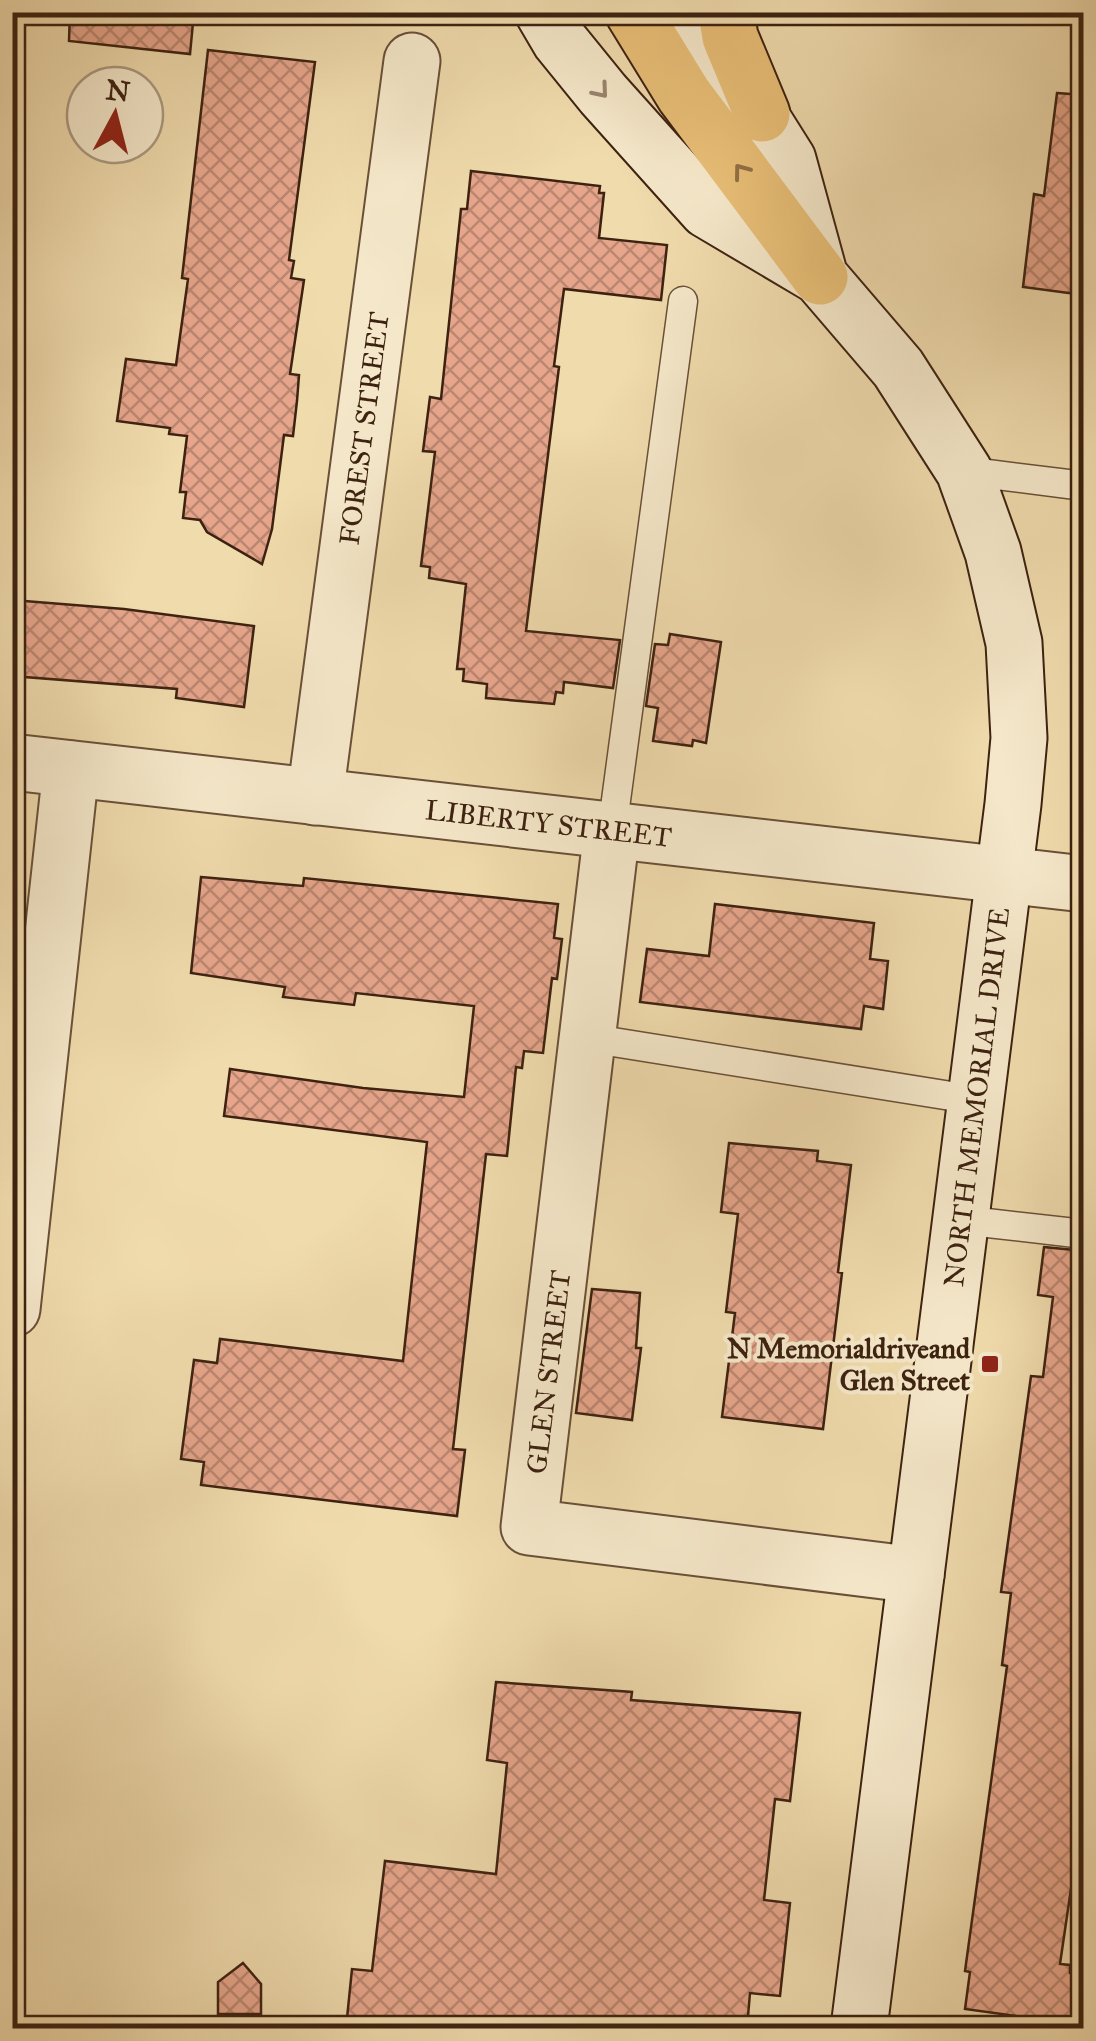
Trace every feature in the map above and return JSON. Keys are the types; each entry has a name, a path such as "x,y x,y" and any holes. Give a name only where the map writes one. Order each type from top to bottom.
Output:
{"main road":[{"path":"633,12 684,95 820,277"},
{"path":"726,12 730,37 762,114"}],"street":[{"name":"NORTH MEMORIAL DRIVE","path":"543,12 560,42 603,94 707,210 820,277 898,368 964,471 993,552 1014,643 1019,738 1004,875 860,2028"},
{"name":"NORTH MEMORIAL DRIVE","path":"695,12 788,160 820,277"},
{"name":"FOREST STREET","path":"315,796 412,61"},
{"name":"LIBERTY STREET","path":"12,762 1084,884"},
{"path":"12,1309 71,769"},
{"name":"GLEN STREET","path":"612,830 530,1527 916,1574"}],"lane":[{"path":"612,830 682,301"},
{"path":"964,471 1084,486"},
{"path":"588,1038 976,1100"},
{"path":"961,1220 1084,1234"}],"building":[{"path":"70,12 194,12 190,54 69,41"},
{"path":"208,50 315,62 289,260 294,261 291,278 304,280 290,374 299,375 297,401 293,436 284,435 272,529 262,564 207,532 200,520 183,518 186,492 180,492 187,436 169,434 170,428 117,421 126,359 176,365 188,279 182,278"},
{"path":"1057,93 1084,95 1084,295 1023,287 1034,194 1044,196"},
{"path":"471,171 600,186 599,193 604,193 599,238 667,245 661,300 564,289 554,366 559,367 526,631 620,640 613,688 564,682 563,693 556,692 554,704 486,698 487,684 463,681 464,669 457,669 466,584 429,578 430,567 421,566 435,452 423,451 430,397 441,399 461,209 467,209"},
{"path":"12,600 124,609 254,626 244,707 176,698 177,689 12,676"},
{"path":"670,634 721,642 706,743 693,740 692,746 653,741 658,708 646,706 655,644 668,645"},
{"path":"201,877 303,886 304,878 558,904 554,938 562,939 557,979 552,978 543,1053 524,1051 522,1068 516,1067 507,1156 486,1154 453,1449 465,1450 457,1516 201,1485 204,1462 181,1459 194,1360 217,1363 220,1339 403,1361 427,1142 224,1116 230,1069 363,1088 464,1097 474,1006 356,993 354,1005 283,997 285,987 191,973"},
{"path":"715,904 874,923 870,959 888,961 883,1009 864,1006 861,1029 640,1002 647,949 709,956"},
{"path":"729,1143 818,1151 817,1161 851,1165 823,1429 722,1417 735,1313 726,1312 738,1214 721,1212"},
{"path":"1044,1247 1084,1251 1084,1800 1060,1964 1070,1965 1070,1973 1084,1975 1084,2028 1022,2025 1023,2017 965,2009 970,1972 965,1971 1007,1666 1002,1665 1011,1593 1001,1592 1031,1376 1043,1377 1053,1297 1038,1295"},
{"path":"592,1289 640,1293 636,1348 641,1348 632,1420 576,1413"},
{"path":"496,1682 632,1692 631,1700 800,1713 790,1801 775,1799 764,1900 790,1903 780,1996 750,1993 747,2028 346,2028 352,1969 372,1971 385,1861 496,1874 507,1763 487,1760"},
{"path":"243,1963 261,1984 261,2014 218,2014 218,1982"}],"place":[{"name":"N Memorialdriveand Glen Street","path":"990,1364"}]}
